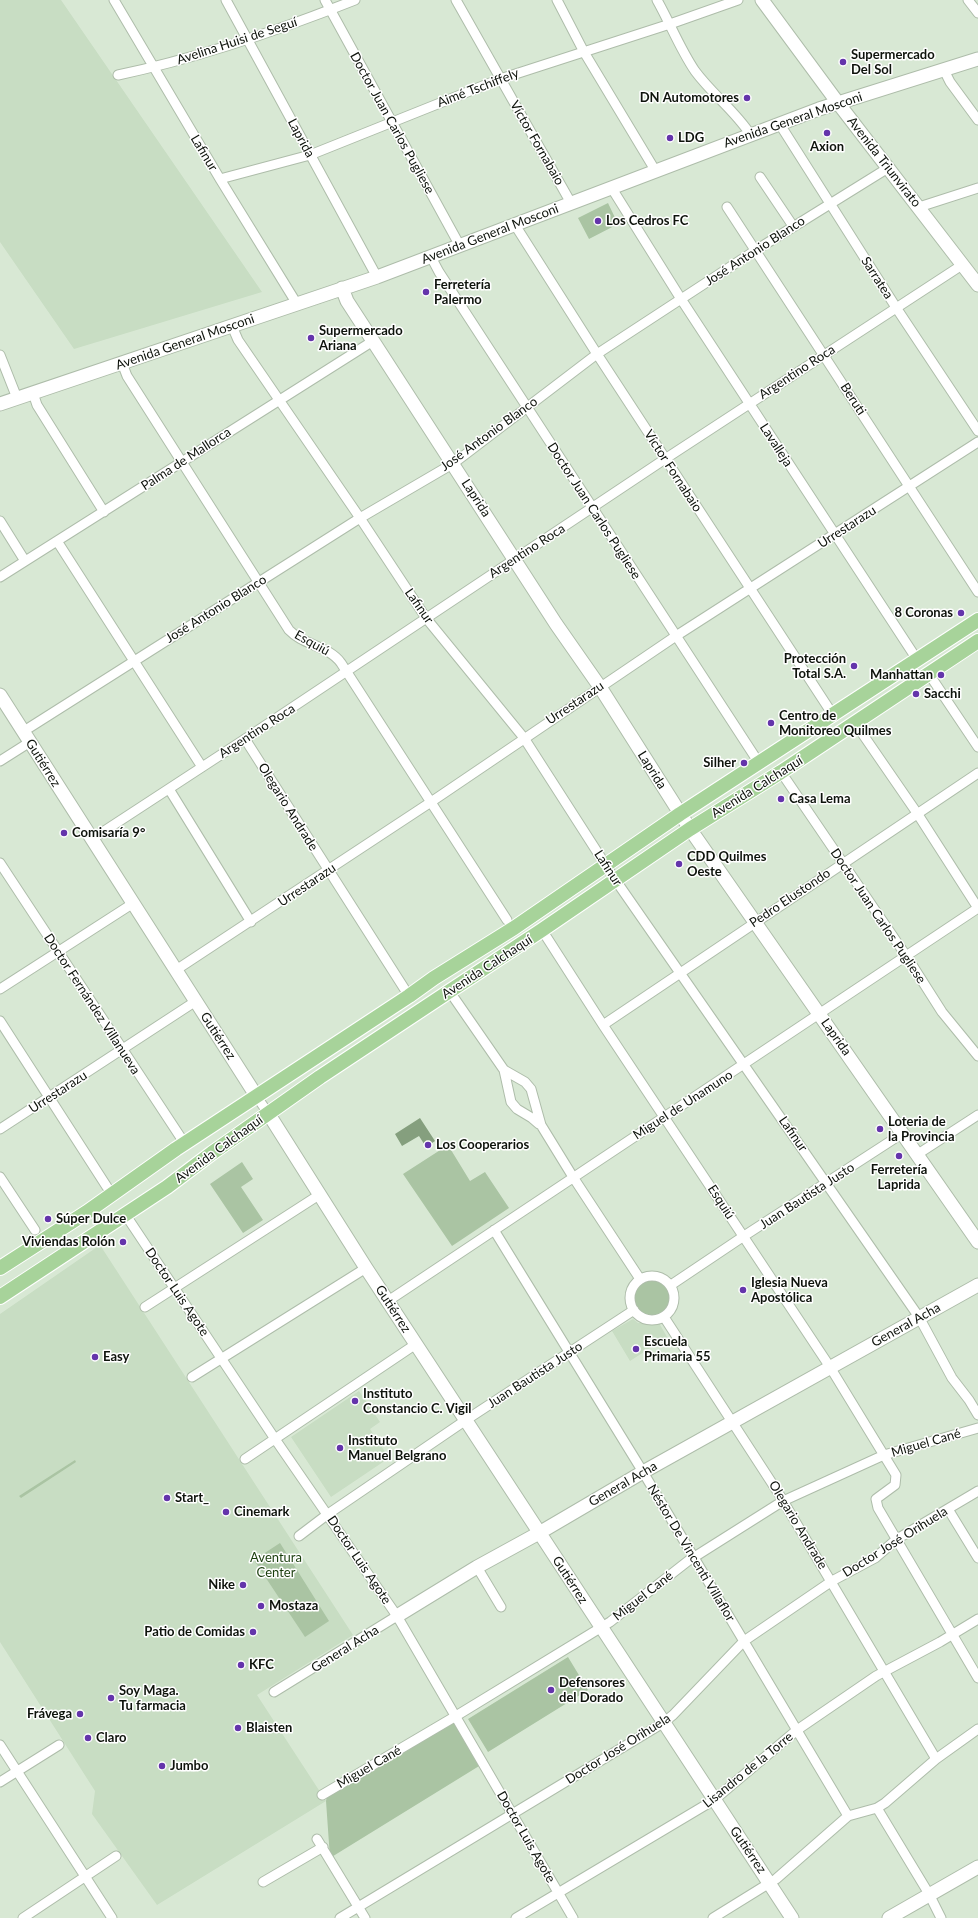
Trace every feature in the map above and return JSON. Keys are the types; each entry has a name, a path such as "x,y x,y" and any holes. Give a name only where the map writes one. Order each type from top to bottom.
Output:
{"main road":[{"name":"Avenida Calchaquí","path":"0,1268 87,1212 185,1144 434,978 514,928 680,814 918,661 978,620"},
{"name":"Avenida Calchaquí","path":"0,1297 167,1187 268,1113 616,881 690,829 855,724 978,642"}],"street":[{"name":"Lafinur","path":"114,0 153,68 297,304"},
{"name":"Laprida","path":"226,0 376,276"},
{"name":"Doctor Juan Carlos Pugliese","path":"325,0 460,246"},
{"name":"Avelina Huisi de Seguí","path":"118,75 153,68 248,40 355,0"},
{"name":"Víctor Fornabaio","path":"456,0 571,203"},
{"path":"557,0 584,52 655,170"},
{"path":"657,0 696,72 719,100 743,124 750,134"},
{"name":"Aimé Tschiffely","path":"220,179 310,155 500,79 670,24 738,0"},
{"name":"Avenida Triunvirato","path":"762,0 838,103 978,285"},
{"path":"968,0 978,13"},
{"name":"Avenida General Mosconi","path":"0,404 297,304 431,257 779,123 978,59"},
{"path":"944,70 950,82 978,120"},
{"name":"Sarratea","path":"779,123 829,204 978,431"},
{"name":"José Antonio Blanco","path":"0,761 27,736 134,661 360,518 454,463 597,354 793,226 888,168"},
{"path":"760,177 793,226"},
{"name":"Lavalleja","path":"612,187 681,299 750,403 834,535 918,661"},
{"path":"919,207 978,188"},
{"name":"Beruti","path":"727,207 978,592"},
{"name":"Víctor Fornabaio","path":"515,225 749,589 833,715"},
{"name":"Doctor Juan Carlos Pugliese","path":"431,257 439,272 759,763"},
{"name":"Argentino Roca","path":"92,839 245,739 665,458 823,354 897,309 962,265"},
{"name":"Laprida","path":"342,288 347,301 600,687 680,814 978,1242"},
{"name":"Lafinur","path":"232,326 238,340 360,518 426,618 524,738 616,881 919,1317 952,1378 969,1400 978,1415"},
{"name":"Palma de Mallorca","path":"0,577 279,399 373,341"},
{"path":"0,355 17,398"},
{"name":"Esquiú","path":"122,363 127,376 293,634 334,656 346,671 507,920"},
{"path":"33,393 38,404 104,512"},
{"name":"Urrestarazu","path":"176,970 431,802 676,636 978,442"},
{"path":"0,521 25,561"},
{"path":"57,541 202,767"},
{"path":"929,674 978,747"},
{"name":"Gutiérrez","path":"0,695 132,904 176,970 256,1097 268,1113 366,1268 792,1918"},
{"path":"855,724 917,813 978,908"},
{"name":"Olegario Andrade","path":"245,739 409,996"},
{"name":"Doctor Juan Carlos Pugliese","path":"781,772 907,957 942,1012 978,1056"},
{"name":"Pedro Elustondo","path":"603,1026 754,922 978,773"},
{"path":"169,789 251,922"},
{"name":"Doctor Fernández Villanueva","path":"0,863 121,1050 185,1144"},
{"path":"0,989 132,904"},
{"name":"Miguel de Unamuno","path":"388,1301 907,957 978,908"},
{"name":"Esquiú","path":"542,930 603,1026 830,1367 896,1475 896,1485 876,1499 878,1508 896,1539"},
{"path":"450,992 504,1070 511,1102 517,1109 541,1125"},
{"name":"Urrestarazu","path":"0,1129 196,1002"},
{"path":"0,1021 107,1187"},
{"path":"504,1070 525,1082 531,1089 541,1125 573,1177 640,1279"},
{"path":"918,1154 978,1115"},
{"name":"Juan Bautista Justo","path":"671,1286 744,1236 903,1133"},
{"path":"0,1178 35,1230"},
{"path":"145,1306 319,1195"},
{"name":"Doctor Luis Agote","path":"125,1214 275,1439 397,1616 514,1814 573,1918"},
{"name":"Néstor De Vincenti Villaflor","path":"494,1230 643,1472 848,1816"},
{"path":"192,1377 366,1268"},
{"path":"646,1276 660,1277 671,1286 675,1299 670,1312 664,1317 651,1320 644,1319 634,1310 631,1304 631,1290 640,1279 646,1276"},
{"name":"General Acha","path":"274,1692 477,1567 733,1421 978,1285"},
{"name":"Juan Bautista Justo","path":"299,1536 328,1514 466,1420 569,1351 634,1310"},
{"name":"Olegario Andrade","path":"664,1317 733,1421 783,1501 832,1581 883,1672 936,1759"},
{"path":"245,1459 416,1344"},
{"name":"Miguel Cané","path":"322,1794 456,1716 602,1628 694,1557 783,1501 884,1455 978,1428"},
{"name":"Doctor José Orihuela","path":"340,1918 663,1723 673,1715 744,1641 832,1581 875,1558 896,1539 978,1491"},
{"path":"948,1509 978,1558"},
{"path":"896,1539 978,1678"},
{"path":"477,1567 501,1607"},
{"name":"Lisandro de la Torre","path":"516,1918 714,1800 797,1730 883,1672 953,1635 978,1619"},
{"path":"713,1918 770,1883 848,1816 877,1808 886,1803 936,1759 977,1731"},
{"path":"0,1745 112,1918"},
{"path":"0,1782 59,1745"},
{"path":"877,1808 929,1894 941,1918"},
{"path":"317,1839 365,1918"},
{"path":"263,1882 323,1847"},
{"path":"23,1918 116,1856"},
{"path":"889,1918 978,1867"}],"shaded area":[{"path":"0,0 61,0 262,292 74,349 0,242"},
{"path":"420,1118 435,1141 426,1147 419,1136 402,1146 395,1134"},
{"path":"100,1245 353,1635 257,1695 326,1801 157,1905 92,1814 95,1791 0,1642 0,1314"},
{"name":"Escuela Primaria 55","path":"633,1319 638,1323 659,1323 667,1337 630,1361 612,1331"},
{"name":"Instituto Manuel Belgrano","path":"359,1391 380,1422 370,1429 389,1458 331,1497 291,1437"}],"green space":[{"name":"Los Cedros FC","path":"608,203 618,224 589,239 578,218"},
{"path":"448,1145 470,1181 485,1172 509,1208 452,1246 403,1174"},
{"path":"242,1162 253,1179 241,1187 263,1220 243,1233 210,1184"},
{"path":"649,1279 657,1279 667,1284 671,1291 671,1305 667,1312 657,1317 649,1317 639,1312 637,1309 634,1302 634,1294 639,1284 642,1282"},
{"path":"75,1460 76,1462 21,1498 19,1496"},
{"name":"Aventura Center","path":"280,1543 329,1621 305,1637 254,1560"},
{"name":"Defensores del Dorado","path":"568,1657 588,1690 488,1752 468,1719"},
{"path":"456,1716 484,1763 330,1858 326,1801 328,1791"}],"place":[{"name":"Supermercado Del Sol","path":"843,62"},
{"name":"DN Automotores","path":"747,98"},
{"name":"Axion","path":"827,133"},
{"name":"LDG","path":"670,138"},
{"name":"Los Cedros FC","path":"598,221"},
{"name":"Ferretería Palermo","path":"426,292"},
{"name":"Supermercado Ariana","path":"311,338"},
{"name":"8 Coronas","path":"961,613"},
{"name":"Protección Total S.A.","path":"854,666"},
{"name":"Manhattan","path":"941,675"},
{"name":"Sacchi","path":"916,694"},
{"name":"Centro de Monitoreo Quilmes","path":"771,723"},
{"name":"Silher","path":"744,763"},
{"name":"Casa Lema","path":"781,799"},
{"name":"Comisaría 9°","path":"64,833"},
{"name":"CDD Quilmes Oeste","path":"679,864"},
{"name":"Loteria de la Provincia","path":"880,1129"},
{"name":"Los Cooperarios","path":"428,1145"},
{"name":"Ferretería Laprida","path":"899,1156"},
{"name":"Súper Dulce","path":"48,1219"},
{"name":"Viviendas Rolón","path":"123,1242"},
{"name":"Iglesia Nueva Apostólica","path":"743,1290"},
{"name":"Escuela Primaria 55","path":"636,1349"},
{"name":"Easy","path":"95,1357"},
{"name":"Instituto Constancio C. Vigil","path":"355,1401"},
{"name":"Instituto Manuel Belgrano","path":"340,1448"},
{"name":"Start_","path":"167,1498"},
{"name":"Cinemark","path":"226,1512"},
{"name":"Nike","path":"243,1585"},
{"name":"Mostaza","path":"261,1606"},
{"name":"Patio de Comidas","path":"253,1632"},
{"name":"KFC","path":"241,1665"},
{"name":"Defensores del Dorado","path":"551,1690"},
{"name":"Soy Maga. Tu farmacia","path":"111,1698"},
{"name":"Frávega","path":"80,1714"},
{"name":"Blaisten","path":"238,1728"},
{"name":"Claro","path":"88,1738"},
{"name":"Jumbo","path":"162,1766"}]}
